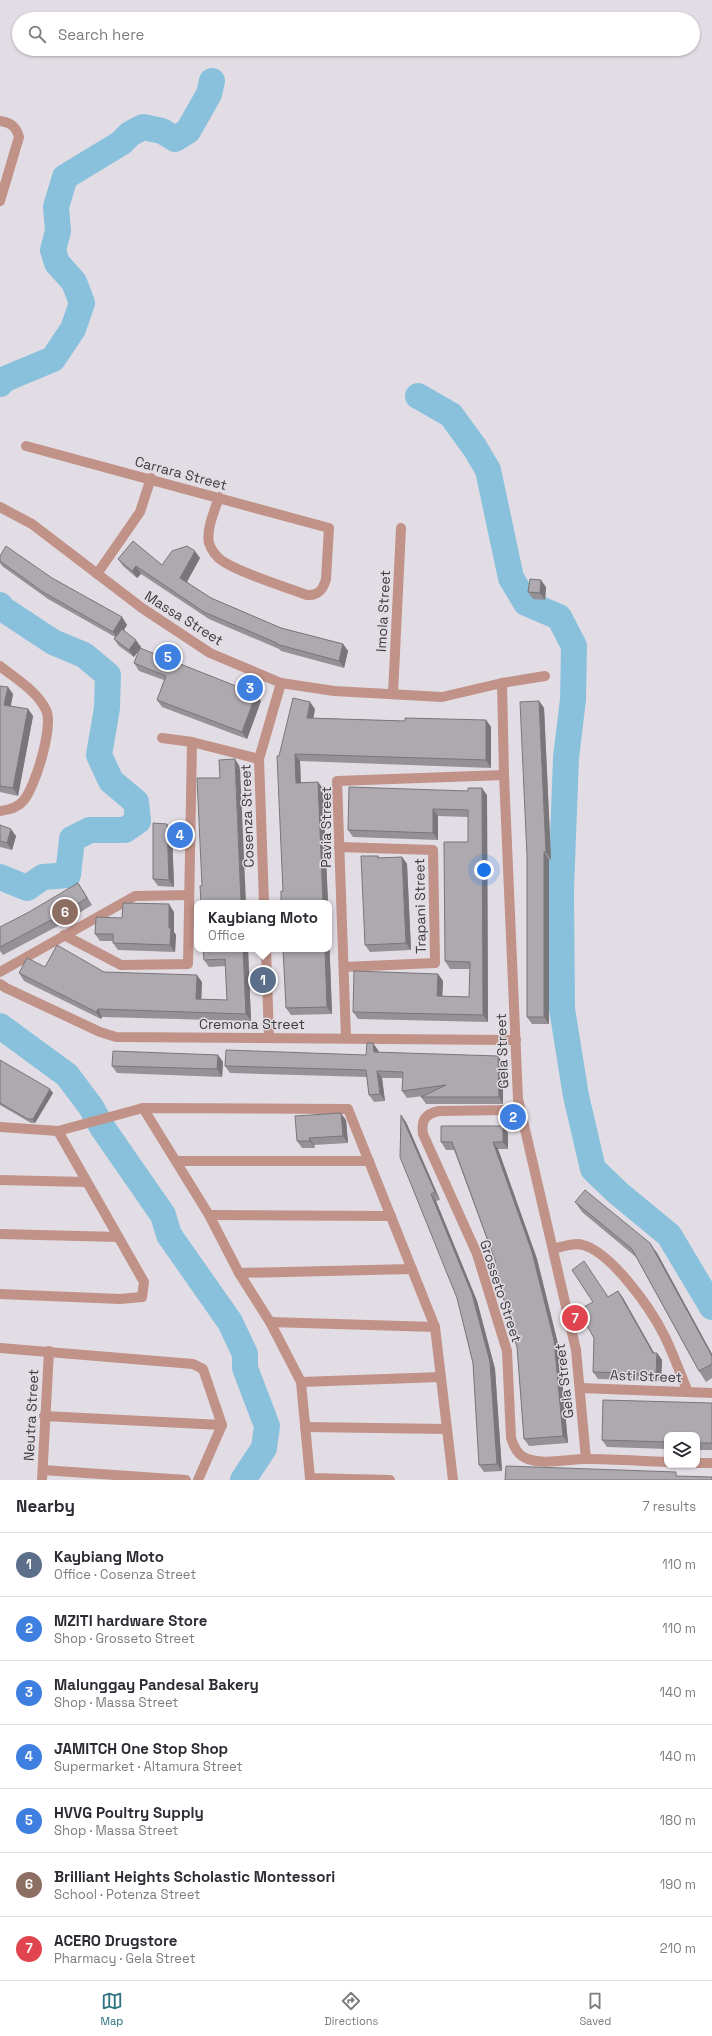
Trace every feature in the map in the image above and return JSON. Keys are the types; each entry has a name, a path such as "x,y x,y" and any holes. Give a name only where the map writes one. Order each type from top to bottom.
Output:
{"street":[{"path":"0,122 9,123 16,128 19,137 0,201"},
{"name":"Carrara Street","path":"26,446 151,478 329,528 326,579 324,587 313,596 307,595 223,562 214,553 209,542 210,531 219,498"},
{"path":"97,574 140,512 151,478"},
{"name":"Massa Street","path":"0,506 32,524 142,608 210,653 281,683 334,691 442,697 502,683 544,676"},
{"name":"Imola Street","path":"393,694 400,528"},
{"path":"0,666 27,687 38,699 47,711 48,724 30,792 24,801 16,807 0,811"},
{"name":"Cosenza Street","path":"264,900 259,759 281,683"},
{"name":"Gela Street","path":"502,683 504,776 518,1099 576,1350 586,1459"},
{"path":"162,738 192,742 259,759"},
{"path":"64,935 121,965 188,964 188,895 192,742"},
{"name":"Pavia Street","path":"346,1038 337,781 504,776"},
{"name":"Trapani Street","path":"339,847 433,850 435,963 344,967"},
{"path":"0,972 135,896 188,895"},
{"path":"266,952 269,1038"},
{"name":"Cremona Street","path":"0,984 100,1032 116,1037 516,1040"},
{"path":"142,1108 177,1161 209,1214 239,1273 270,1322 301,1382 310,1478 390,1480"},
{"path":"0,1127 58,1131 142,1108 348,1108 435,1327 453,1480"},
{"name":"Grosseto Street","path":"520,1110 440,1111 430,1113 425,1117 422,1124 423,1134 477,1254 507,1350 511,1438 514,1446 519,1454 534,1461 586,1459 664,1462"},
{"path":"0,1294 120,1299 142,1297 144,1282 58,1131"},
{"path":"177,1161 369,1161"},
{"path":"0,1180 86,1182"},
{"path":"209,1214 391,1216"},
{"path":"0,1234 118,1237"},
{"path":"553,1249 581,1244 596,1252 620,1272 651,1312 664,1335 688,1392"},
{"path":"239,1273 412,1269"},
{"path":"270,1322 435,1327"},
{"path":"0,1348 193,1364 203,1369 222,1425 198,1480"},
{"name":"Neutra Street","path":"42,1475 44,1416 49,1351"},
{"path":"301,1382 441,1377"},
{"name":"Asti Street","path":"580,1388 712,1392"},
{"path":"44,1416 222,1425"},
{"path":"305,1427 447,1429"},
{"path":"700,1463 712,1463"},
{"path":"42,1475 186,1480"}],"building":[{"path":"133,541 162,565 172,551 187,546 195,551 180,578 211,598 281,628 343,644 339,661 276,644 277,643 204,612 136,566 132,571 118,559"},
{"path":"6,546 52,578 122,617 113,632 43,592 0,561 0,556"},
{"path":"530,579 541,580 540,593 528,592"},
{"path":"122,629 136,640 129,650 114,639"},
{"path":"140,648 256,694 242,732 157,700 166,676 134,663"},
{"path":"0,686 8,687 4,705 28,709 13,788 0,786"},
{"path":"293,698 310,702 307,718 405,721 405,718 486,720 486,760 295,754 296,783 318,782 323,900 281,900 281,891 283,891 277,756 279,756"},
{"path":"539,701 546,852 544,852 544,1017 527,1017 527,856 520,702"},
{"path":"235,759 241,900 201,900 200,886 202,886 197,778 220,778 219,760"},
{"path":"349,787 468,791 468,788 482,788 483,1015 353,1012 354,971 438,974 437,996 469,997 470,962 445,961 444,842 468,842 468,810 433,809 433,833 348,830"},
{"path":"153,823 167,824 169,880 153,879"},
{"path":"0,825 11,829 7,843 0,841"},
{"path":"361,856 378,856 378,858 402,857 406,943 365,945"},
{"path":"78,883 87,898 53,919 0,947 0,927"},
{"path":"123,903 169,904 169,928 171,928 170,945 113,943 113,934 95,934 96,917 122,918"},
{"path":"57,945 104,972 197,975 196,999 227,1000 225,959 204,960 203,952 243,952 246,1014 98,1009 96,1012 19,973 27,958 45,967"},
{"path":"283,952 325,952 327,1007 286,1008"},
{"path":"367,1043 373,1043 374,1052 498,1056 499,1097 421,1097 446,1085 402,1091 403,1072 377,1071 380,1094 369,1095 366,1070 225,1066 226,1050 366,1055"},
{"path":"113,1051 218,1055 217,1069 112,1066"},
{"path":"0,1060 50,1089 33,1119 28,1119 0,1103"},
{"path":"341,1113 343,1136 309,1138 310,1141 297,1141 295,1116"},
{"path":"401,1115 435,1192 431,1194 472,1294 490,1362 497,1464 479,1465 473,1363 457,1298 400,1157"},
{"path":"441,1126 503,1126 503,1142 493,1142 532,1252 554,1340 563,1436 524,1439 517,1347 494,1264 496,1263 452,1142 441,1142"},
{"path":"585,1190 650,1243 712,1356 712,1364 699,1371 632,1249 575,1202"},
{"path":"584,1261 608,1297 618,1291 653,1353 657,1353 656,1374 593,1372 594,1338 578,1310 593,1302 572,1270"},
{"path":"603,1400 712,1403 712,1443 700,1443 700,1432 664,1432 664,1442 602,1440"},
{"path":"506,1466 676,1472 676,1476 712,1477 712,1480 505,1480"}],"waterway":[{"path":"0,384 5,379 53,359 73,329 82,303 74,282 57,263 53,250 58,231 56,207 65,177 121,143 130,134 143,127 162,131 175,139 188,131 209,94 212,81"},
{"path":"418,396 451,415 475,448 488,470 511,578 526,603 559,617 574,646 573,699 566,758 561,890 562,1009 576,1096 593,1169 618,1193 669,1235 712,1307"},
{"path":"0,605 3,609 53,642 84,655 108,675 107,708 99,755 111,781 136,802 138,821 125,830 90,830 72,839 68,875 43,877 27,888 0,877"},
{"path":"0,1026 67,1075 91,1107 102,1127 163,1215 169,1235 230,1322 245,1354 245,1368 267,1426 264,1448 243,1480"}],"place":[{"name":"HVVG Poultry Supply","path":"168,657"},
{"name":"Malunggay Pandesal Bakery","path":"250,688"},
{"name":"JAMITCH One Stop Shop","path":"180,835"},
{"name":"Brilliant Heights Scholastic Montessori","path":"65,912"},
{"name":"Kaybiang Moto","path":"263,980"},
{"name":"MZITI hardware Store","path":"513,1117"},
{"name":"ACERO Drugstore","path":"575,1318"}]}
